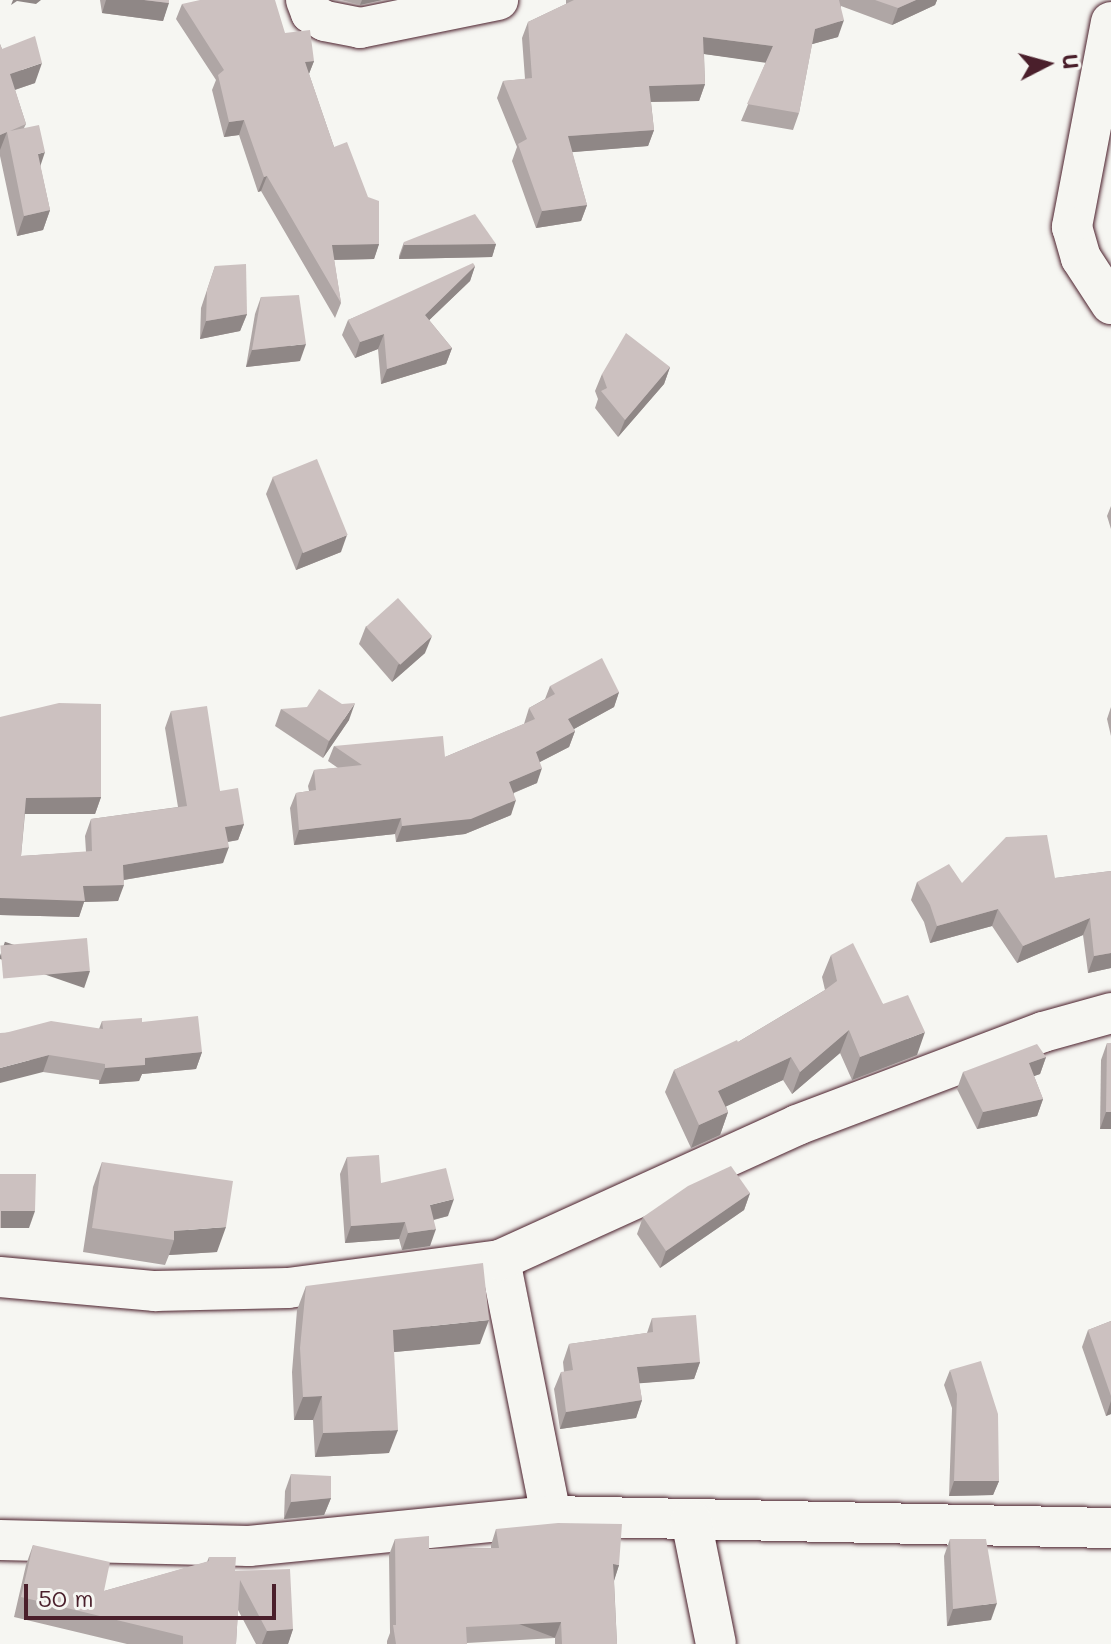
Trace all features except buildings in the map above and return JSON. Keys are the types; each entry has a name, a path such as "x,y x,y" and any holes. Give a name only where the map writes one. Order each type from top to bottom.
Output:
{"street":[{"path":"306,0 311,13 325,21 360,28 498,0"},
{"path":"1111,22 1072,227 1081,258 1111,304"},
{"path":"0,1277 155,1291 288,1288 500,1260 797,1125 1043,1032 1111,1013"},
{"path":"500,1260 551,1516"},
{"path":"0,1540 249,1546 551,1516 994,1523 1111,1528"},
{"path":"691,1520 716,1644"}]}
